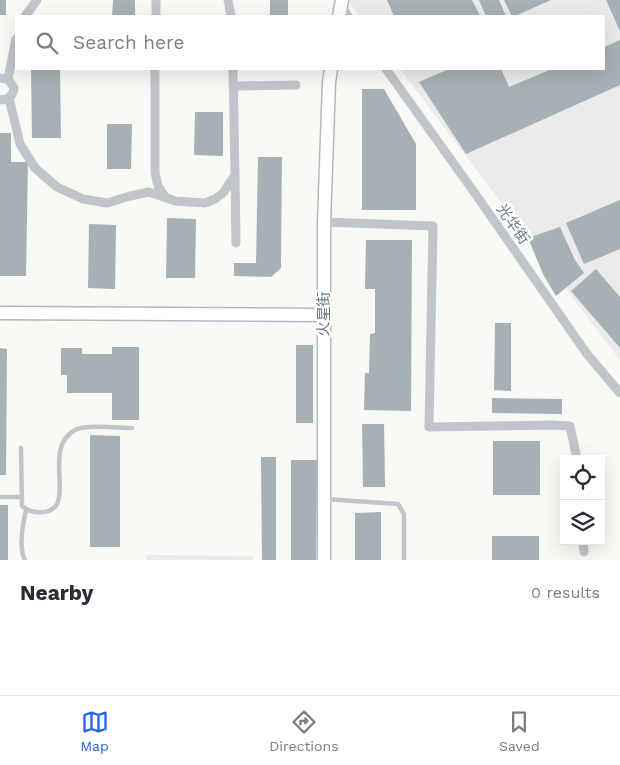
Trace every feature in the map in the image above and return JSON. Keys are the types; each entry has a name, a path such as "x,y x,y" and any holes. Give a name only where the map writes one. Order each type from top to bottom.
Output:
{"street":[{"path":"26,15 37,0"},
{"path":"156,0 156,15"},
{"path":"228,0 231,15"},
{"path":"15,42 4,78 14,88 4,99 20,144 36,168 57,187 83,199 107,202 149,192 175,201 205,202 223,194 235,175"},
{"path":"155,70 155,173 158,186 166,198"},
{"path":"233,70 236,243"},
{"name":"火星街","path":"324,560 324,222 331,70"},
{"name":"光华街","path":"387,70 587,354 620,393"},
{"path":"234,86 296,85"},
{"path":"324,222 433,226 429,427 570,426 576,455"},
{"path":"0,313 323,316"},
{"path":"583,545 584,552"}],"lane":[{"path":"20,448 22,506 26,510 36,513 48,511 59,500 60,450 65,439 74,430 81,428 132,428"},
{"path":"0,497 22,497"},
{"path":"324,499 398,504 404,514 404,560"},
{"path":"24,560 21,548 26,510"}],"shaded area":[{"path":"350,0 620,0 620,360 401,70 605,70 605,15 359,15 349,2"},
{"path":"146,555 253,556 253,560 146,560"}],"building":[{"path":"0,0 6,0 6,15 0,15"},
{"path":"113,0 135,0 135,15 112,15"},
{"path":"270,0 288,0 288,15 270,15"},
{"path":"387,0 472,0 480,15 394,15"},
{"path":"479,0 499,0 506,15 486,15"},
{"path":"504,0 551,0 517,15 512,15"},
{"path":"606,0 620,0 620,31"},
{"path":"620,40 620,85 466,154 419,82 447,70 501,70 509,87 550,70 605,70 605,47"},
{"path":"31,70 60,70 61,138 32,138"},
{"path":"362,89 384,89 416,144 416,210 362,210"},
{"path":"195,112 223,112 223,156 194,155"},
{"path":"107,124 132,124 131,169 107,169"},
{"path":"0,133 11,133 11,162 28,162 26,276 0,276"},
{"path":"258,157 282,157 281,268 271,277 234,276 234,263 256,263"},
{"path":"620,200 620,249 584,264 566,223"},
{"path":"167,218 196,219 195,278 166,278"},
{"path":"89,224 116,225 115,289 88,288"},
{"path":"560,227 575,260 584,273 556,296 543,274 528,238"},
{"path":"366,240 412,240 411,411 364,410 365,373 369,373 370,334 375,333 375,289 365,289"},
{"path":"596,269 620,297 620,348 571,291"},
{"path":"495,323 511,323 511,391 494,390"},
{"path":"296,345 313,345 313,423 296,423"},
{"path":"112,347 139,347 139,420 112,420 112,393 67,393 67,375 61,375 61,348 82,348 82,354 112,354"},
{"path":"0,348 7,349 6,475 0,475"},
{"path":"492,398 562,399 562,414 492,413"},
{"path":"362,424 384,424 385,487 363,487"},
{"path":"90,435 120,436 120,547 90,547"},
{"path":"493,441 540,441 540,495 493,495"},
{"path":"261,457 276,457 276,560 262,560"},
{"path":"291,460 317,460 316,560 291,560"},
{"path":"0,505 8,505 8,560 0,560"},
{"path":"381,512 381,560 355,560 355,513"},
{"path":"492,536 539,536 539,560 492,560"}]}
